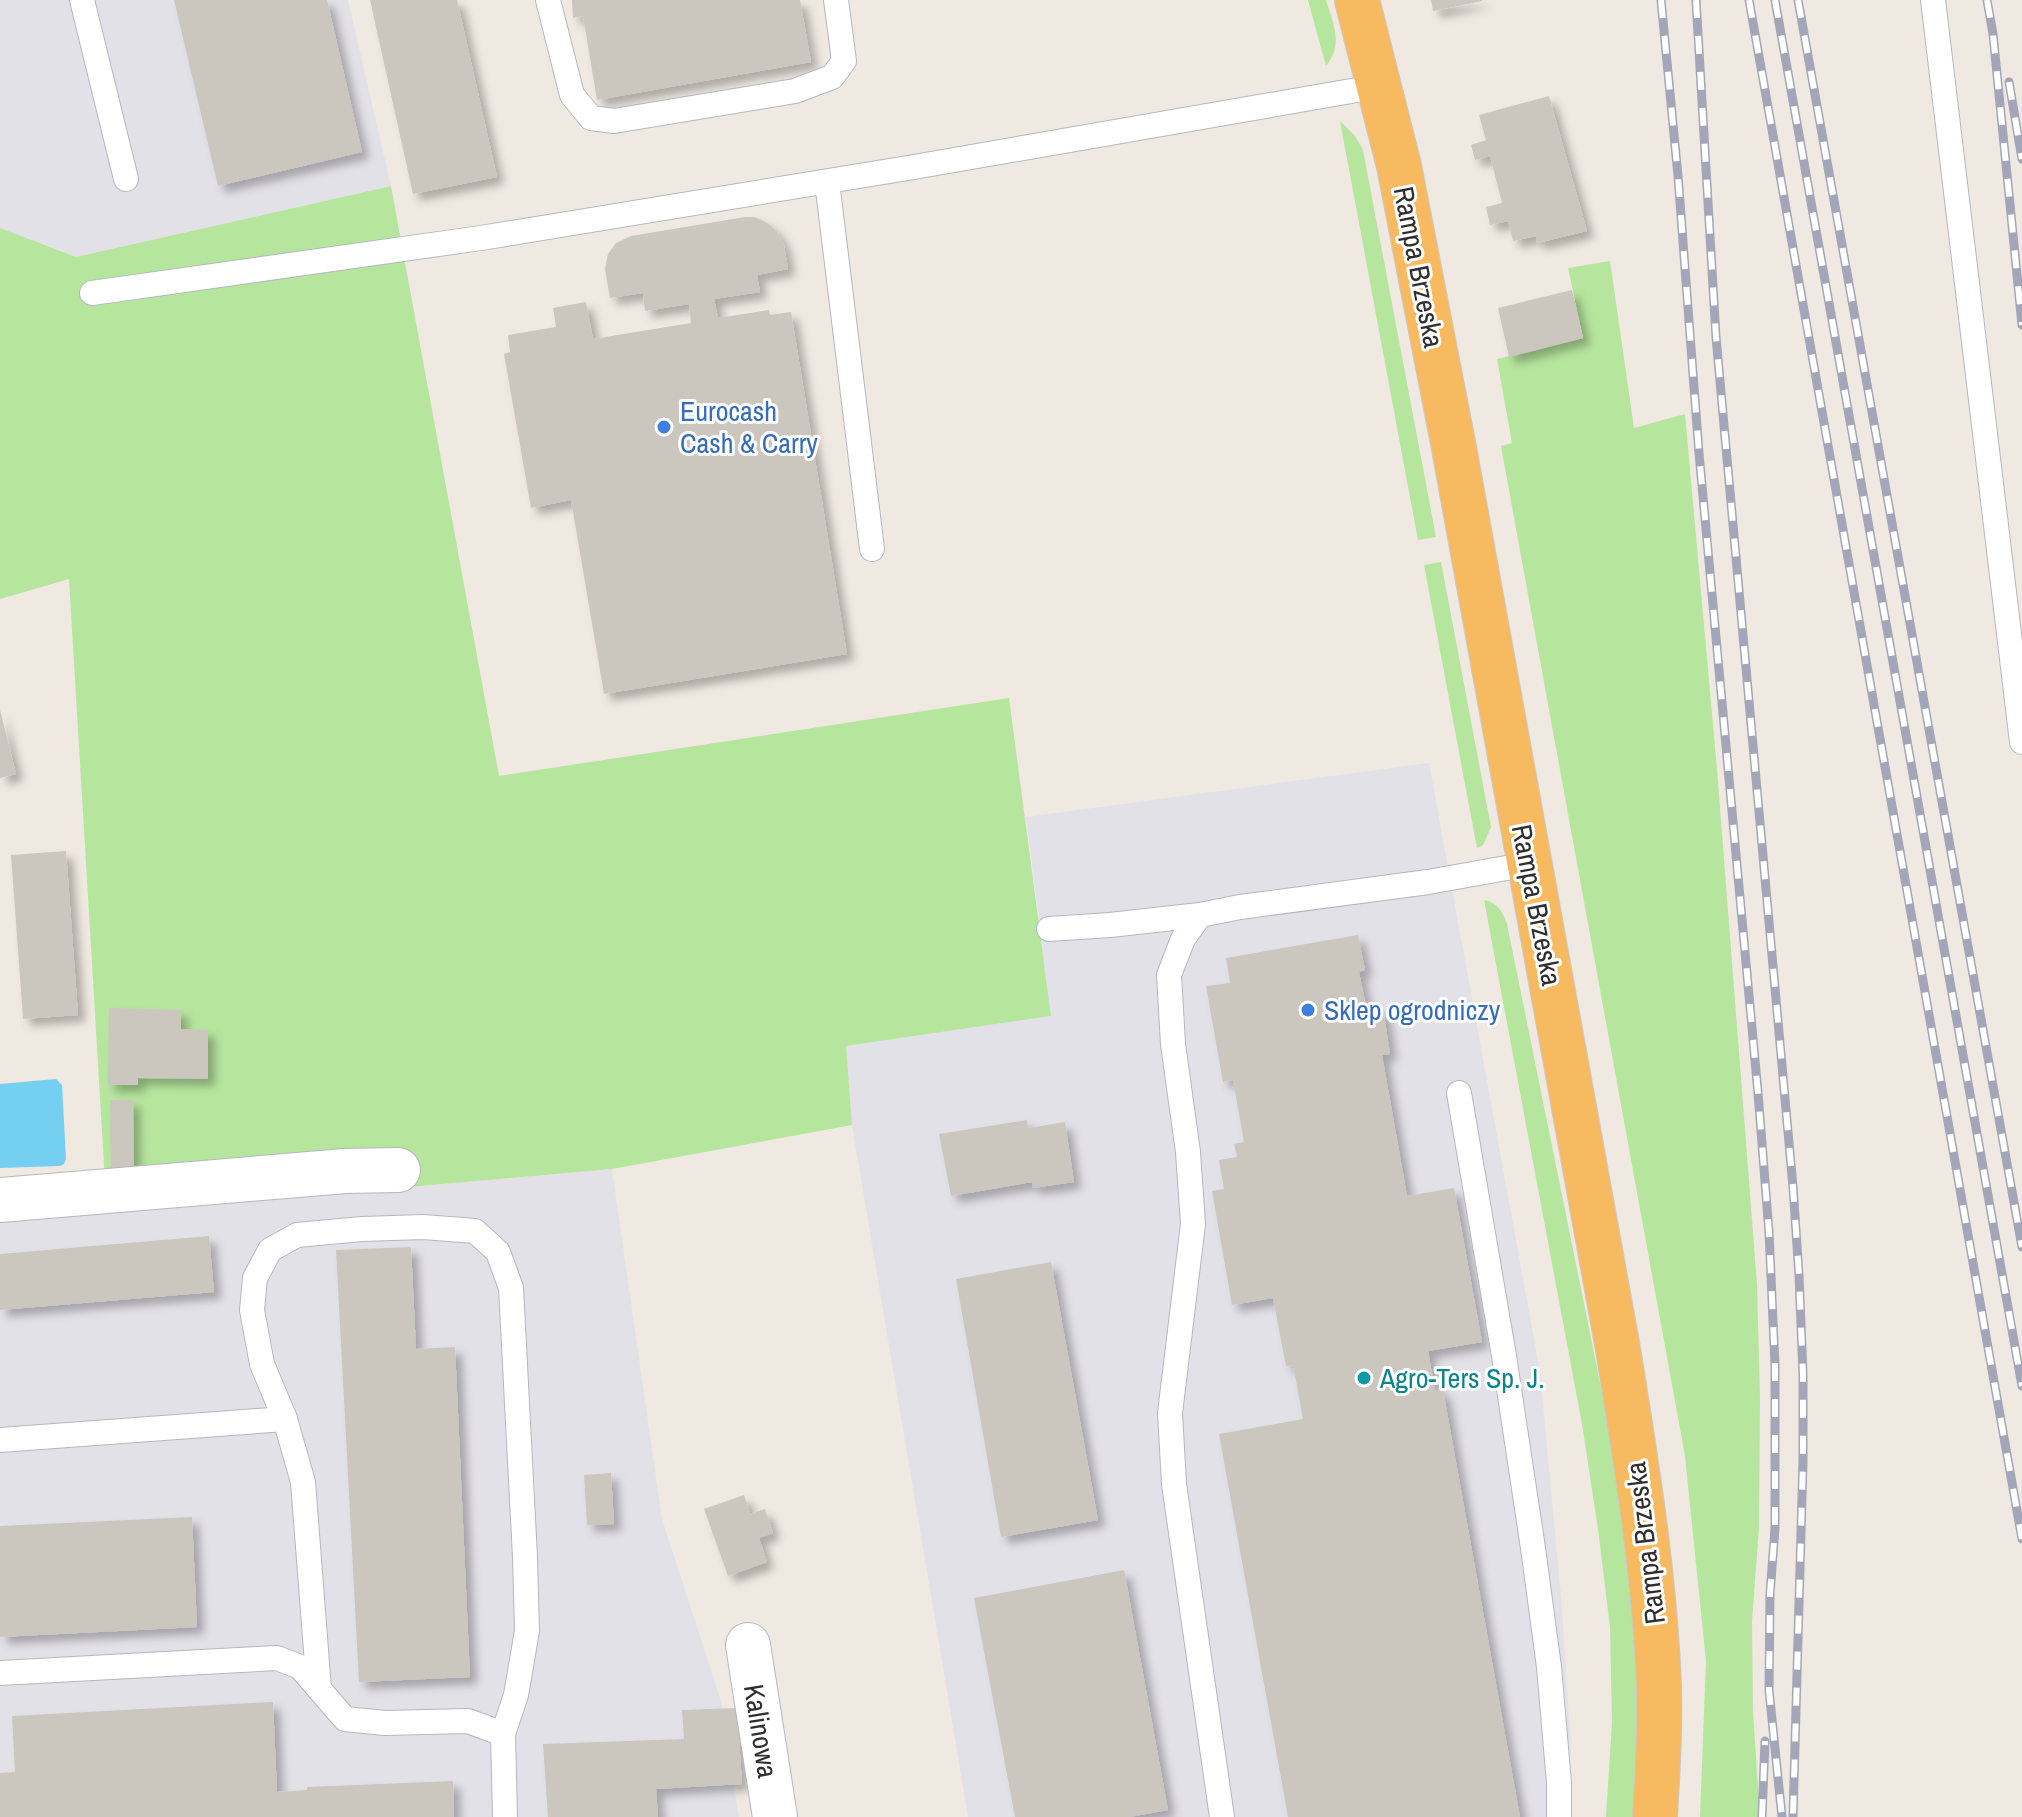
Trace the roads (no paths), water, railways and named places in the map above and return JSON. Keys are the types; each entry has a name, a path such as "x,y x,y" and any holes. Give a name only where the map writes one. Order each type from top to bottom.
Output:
{"highway":[{"name":"Rampa Brzeska","path":"1357,0 1399,166 1454,448 1618,1349 1642,1499 1658,1667 1659,1738 1655,1817"}],"street":[{"path":"0,1200 345,1171 398,1170"},
{"name":"Kalinowa","path":"748,1645 775,1817"}],"lane":[{"path":"82,0 126,179"},
{"path":"548,0 572,95 591,118 614,121 795,91 832,77 844,61 836,0"},
{"path":"1933,0 2022,742"},
{"path":"92,293 481,238 827,182 1380,86"},
{"path":"827,182 872,549"},
{"path":"1049,929 1200,915 1529,864"},
{"path":"1200,915 1183,939 1169,975 1173,1044 1188,1152 1193,1224 1170,1413 1174,1484 1222,1817"},
{"path":"1459,1093 1533,1548 1549,1667 1559,1817"},
{"path":"319,1689 303,1482 285,1419 262,1364 252,1310 255,1278 270,1250 297,1235 423,1227 475,1231 498,1252 511,1288 525,1557 527,1631 516,1695 503,1734 505,1817"},
{"path":"0,1440 285,1419"},
{"path":"0,1673 277,1658 300,1667 345,1719 385,1723 468,1721 503,1734"}],"water":[{"path":"56,1079 62,1085 64,1164 0,1168 0,1084"}],"railway":[{"path":"1661,0 1769,1232 1775,1365 1775,1528 1770,1594 1769,1690 1782,1817"},
{"path":"1696,0 1716,337 1799,1275 1803,1461 1793,1817"},
{"path":"1749,0 2022,1539"},
{"path":"1775,0 2022,1386"},
{"path":"1798,0 2022,1247"},
{"path":"1987,0 2022,325"},
{"path":"2009,82 2022,159"},
{"path":"1762,1817 1765,1741"}],"place":[{"name":"Eurocash Cash & Carry","path":"664,427"},
{"name":"Sklep ogrodniczy","path":"1308,1010"},
{"name":"Agro-Ters Sp. J.","path":"1364,1378"}]}
